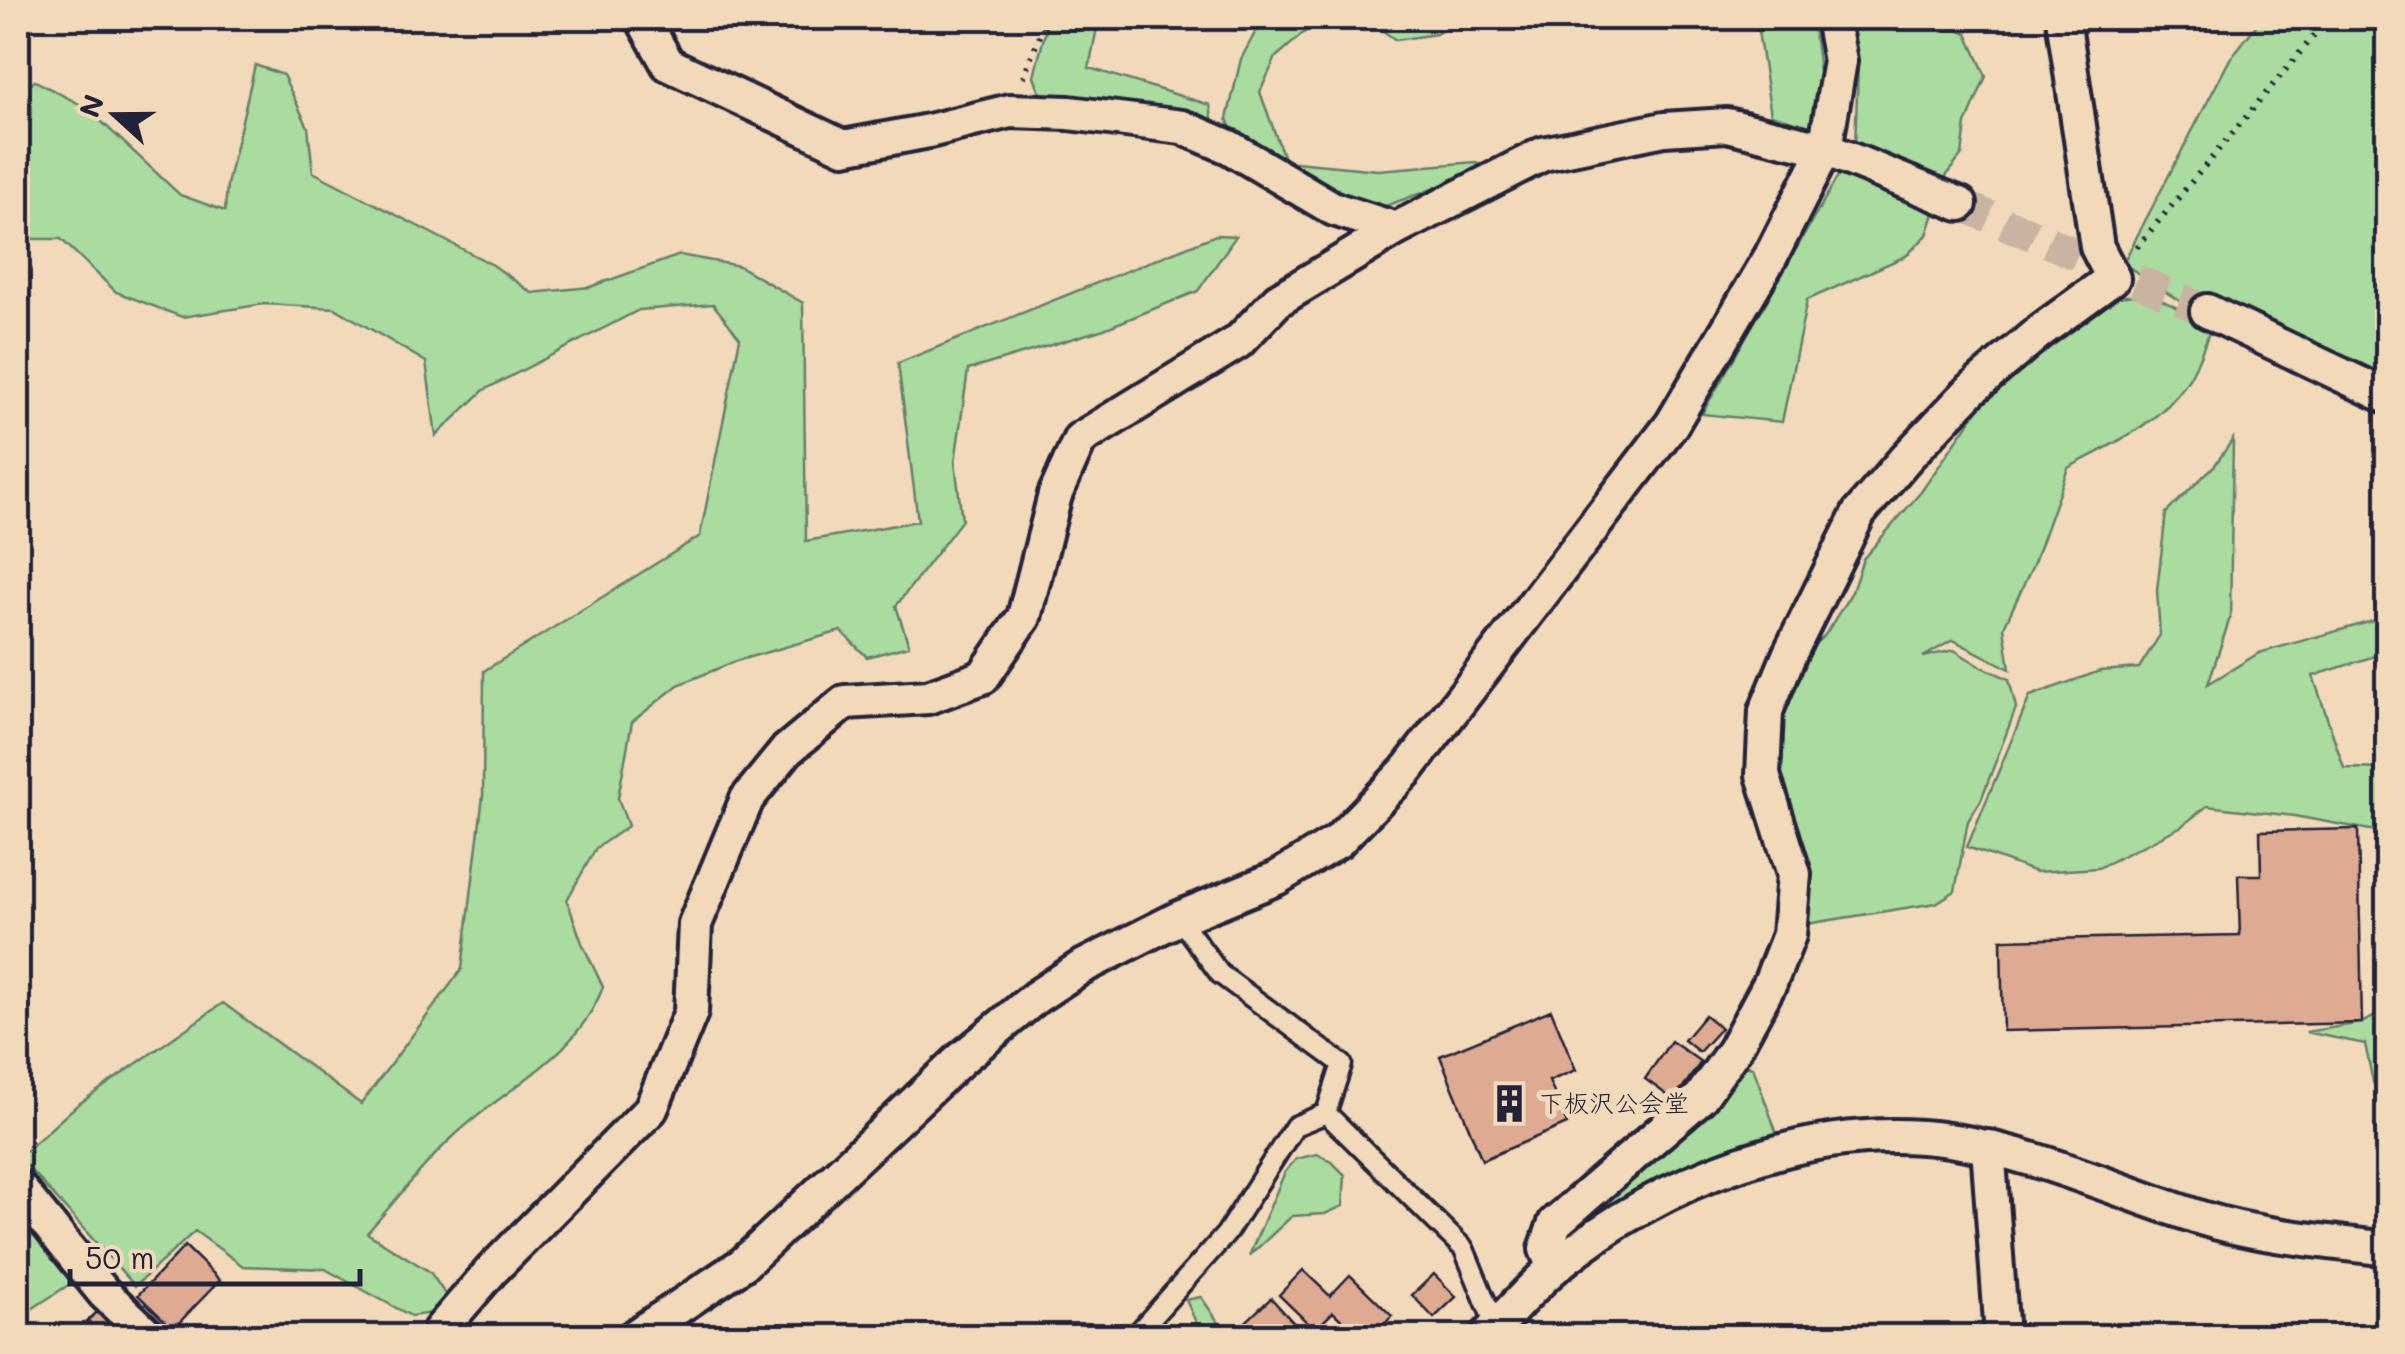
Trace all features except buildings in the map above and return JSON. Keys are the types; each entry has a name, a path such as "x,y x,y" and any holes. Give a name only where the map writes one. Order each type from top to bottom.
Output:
{"street":[{"path":"642,18 668,64 844,147 1010,111 1182,127 1229,148 1334,209 1396,229"},
{"path":"635,1336 742,1264 961,1059 1036,997 1080,968 1180,918 1276,878 1338,842 1406,771 1672,424 1771,256 1824,149 1840,61 1832,18"},
{"path":"1554,1268 1546,1249 1555,1223 1702,1096 1734,1050 1770,983 1790,935 1794,874 1763,775 1766,711 1859,513 1972,390 2039,332 2112,278 2097,248 2063,18"},
{"path":"438,1336 490,1271 651,1109 691,1012 694,924 747,799 787,750 846,702 928,697 983,678 1024,618 1055,495 1080,439 1238,342 1278,300 1396,229 1543,154 1664,128 1726,124 1824,149 1960,204"},
{"path":"2207,311 2388,396"},
{"path":"1491,1332 1554,1268 1632,1215 1712,1173 1810,1143 1856,1138 1913,1137 1988,1147 2205,1219 2261,1232 2388,1250"},
{"path":"1988,1147 2002,1336"},
{"path":"18,1187 104,1293 149,1336"}],"lane":[{"path":"1180,918 1220,974 1342,1064 1326,1114"},
{"path":"1326,1114 1464,1249 1491,1332"},
{"path":"1135,1336 1226,1234 1296,1126 1326,1114"}],"path":[{"path":"1010,111 1046,18"},
{"path":"2112,278 2329,18"}],"green space":[{"path":"1049,18 1099,18 1089,68 1210,105 1214,130 1041,96 1034,76"},
{"path":"1276,18 1321,18 1276,57 1260,92 1285,161 1378,170 1476,162 1490,168 1380,208 1341,202 1242,156 1227,119 1241,59 1256,31"},
{"path":"1364,18 1462,18 1436,34 1396,40"},
{"path":"1756,18 1812,18 1827,131 1771,115"},
{"path":"1850,18 1931,18 1967,34 1986,76 1966,124 1962,155 1947,174 1927,235 1906,256 1807,300 1782,422 1702,414 1855,146 1858,67"},
{"path":"2262,18 2387,18 2387,401 2250,341 2123,263 2230,59"},
{"path":"255,65 283,75 308,127 313,172 493,265 532,293 590,287 680,255 739,266 803,303 806,541 918,521 898,363 1216,235 1236,236 1198,291 1104,329 968,370 955,462 962,520 896,606 909,646 867,657 841,631 736,661 678,685 632,722 618,798 628,826 596,848 567,900 603,987 591,1012 558,1053 442,1147 367,1233 430,1272 456,1310 411,1316 325,1269 243,1266 195,1231 135,1286 19,1157 76,1106 223,1003 361,1104 462,969 483,796 484,671 700,536 740,338 713,304 639,310 484,390 436,436 426,362 335,308 264,304 182,317 116,292 61,239 18,239 18,91 35,81 87,108 180,195 225,211 227,185"},
{"path":"2142,294 2212,325 2191,376 2176,397 2149,422 2068,468 2033,565 2004,627 2010,669 1953,640 1923,657 1954,650 2009,679 2016,708 1981,800 1968,821 1955,891 1936,903 1800,925 1775,778 1780,702 1800,657 1825,635 1852,592 1863,559 1921,492 1990,392 2111,298"},
{"path":"2233,439 2230,618 2208,684 2259,653 2387,617 2387,652 2313,676 2344,768 2387,769 2387,833 2294,816 2207,806 2182,826 2098,868 2036,872 1967,847 2030,696 2100,671 2139,668 2160,635 2157,590 2166,513 2215,465"},
{"path":"2378,1015 2387,1037 2387,1108 2373,1082 2365,1044 2306,1032 2361,1023"},
{"path":"1737,1064 1753,1067 1777,1134 1756,1149 1576,1223"},
{"path":"1317,1154 1345,1175 1343,1206 1325,1214 1292,1216 1249,1256 1285,1172 1296,1159"},
{"path":"18,1213 73,1282 18,1318"},
{"path":"1201,1297 1228,1336 1202,1336 1186,1300"}],"tunnel":[{"path":"1960,204 2207,311"}],"place":[{"name":"下板沢公会堂","path":"1509,1103"}]}
